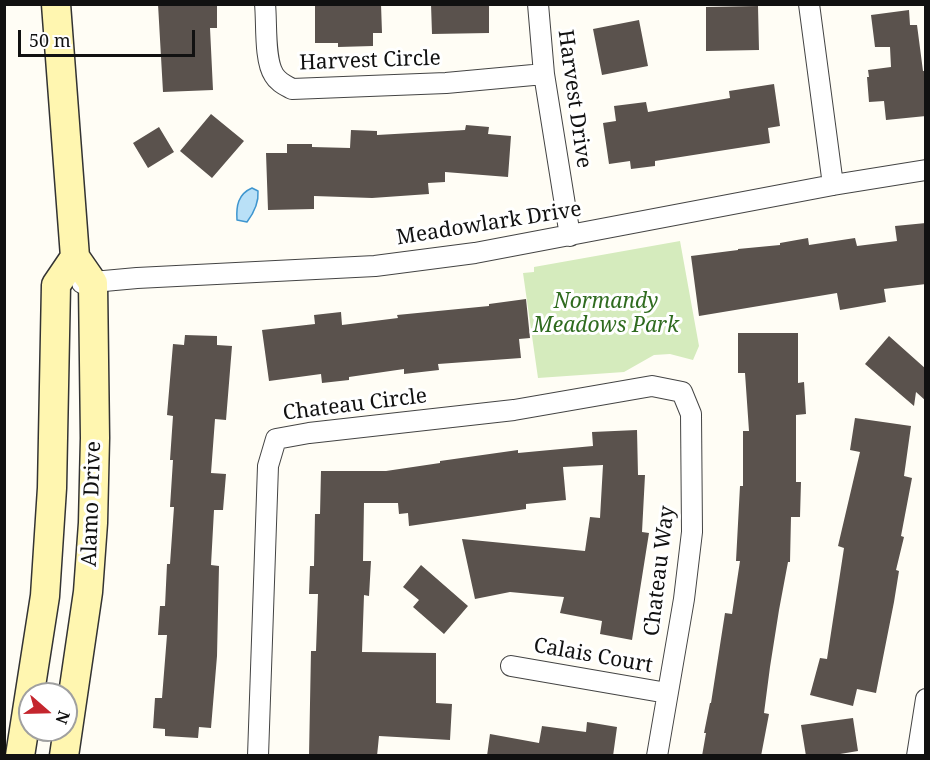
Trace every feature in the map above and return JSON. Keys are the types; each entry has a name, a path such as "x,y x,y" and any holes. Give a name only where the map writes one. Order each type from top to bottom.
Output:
{"main road":[{"path":"56,4 75,257 93,283"},
{"path":"56,285 75,257"},
{"name":"Alamo Drive","path":"64,756 88,592 93,523 95,438 93,283"},
{"name":"Alamo Drive","path":"20,755 45,596 52,488 56,285"}],"street":[{"name":"Harvest Circle","path":"266,4 269,64 281,84 292,89 446,82 544,74"},
{"name":"Harvest Drive","path":"538,4 544,74 570,236"},
{"path":"809,4 833,185"},
{"name":"Meadowlark Drive","path":"56,285 137,278 375,266 475,253 833,185 926,170"},
{"name":"Chateau Circle","path":"258,756 268,466 276,439 309,433 514,410 652,386 682,392"},
{"name":"Chateau Way","path":"657,756 684,598 692,531 691,414 682,392"},
{"name":"Calais Court","path":"511,666 667,693"},
{"path":"917,756 926,699"},
{"path":"4,752 20,755"}],"green space":[{"name":"Normandy Meadows Park","path":"680,241 699,346 693,360 670,354 654,355 624,372 538,378 523,273 534,272 534,267"}],"water":[{"path":"252,188 258,191 258,200 253,212 247,222 237,220 239,201"}],"building":[{"path":"158,4 217,4 217,28 210,28 213,90 163,92"},
{"path":"315,4 381,4 382,33 373,33 373,46 338,47 338,43 315,43"},
{"path":"431,4 489,4 489,33 432,34"},
{"path":"758,6 759,50 706,51 706,7"},
{"path":"909,10 910,25 917,25 923,71 926,71 926,116 886,120 884,101 869,102 867,77 869,77 868,70 891,67 890,47 875,47 871,15"},
{"path":"639,20 648,66 602,75 593,29"},
{"path":"774,84 780,126 768,128 770,143 655,161 655,166 631,169 630,161 609,164 603,123 616,121 614,106 646,102 648,112 730,98 729,91"},
{"path":"211,114 244,141 212,178 180,151"},
{"path":"466,125 489,127 488,134 511,136 508,177 445,172 445,182 428,183 429,194 372,198 314,196 314,209 268,210 266,153 287,153 287,144 350,148 351,130 377,131 377,135 465,130"},
{"path":"159,127 174,152 148,168 133,143"},
{"path":"926,223 926,284 884,289 886,302 840,310 837,293 699,316 691,256 780,245 780,243 808,238 809,245 855,238 857,246 897,241 895,226"},
{"path":"526,299 530,338 519,339 521,358 438,364 439,370 404,374 404,369 322,383 321,374 269,381 262,330 315,324 314,315 341,312 342,325 398,318 397,315 489,306 489,304"},
{"path":"738,333 798,333 798,383 804,382 806,414 796,415 796,482 801,482 800,517 791,517 790,562 788,562 770,667 764,713 769,714 761,756 702,756 725,613 732,614 740,561 736,561 740,486 743,486 743,431 749,431 745,373 738,373"},
{"path":"185,335 217,336 217,345 232,346 226,420 215,419 211,473 226,474 223,510 214,510 211,565 219,566 217,656 211,728 199,727 198,738 165,736 165,729 153,728 155,698 162,698 167,635 158,635 160,606 165,606 167,564 170,564 174,507 170,507 173,416 167,415 173,344 184,345"},
{"path":"889,336 926,369 926,401 916,392 914,406 865,364"},
{"path":"855,418 911,426 904,476 912,478 901,536 904,537 896,570 899,571 894,602 876,693 857,689 853,706 810,695 820,658 827,659 844,548 838,546 860,452 850,450"},
{"path":"637,430 638,475 645,475 642,532 649,533 632,640 600,634 602,621 560,613 564,597 510,592 475,599 462,539 585,551 590,517 600,518 603,465 563,467 566,500 526,504 526,509 409,526 408,513 399,514 398,503 364,503 363,561 371,561 369,596 364,595 362,652 436,653 436,703 452,704 450,740 379,736 377,756 309,756 311,651 316,651 318,594 309,594 310,566 314,566 315,514 320,514 321,471 386,471 518,450 518,453 593,446 592,432"},
{"path":"421,565 468,606 444,634 413,607 419,600 403,587"},
{"path":"853,718 858,751 828,756 806,756 801,725"},
{"path":"587,722 617,727 613,756 487,756 490,734 539,743 542,726 586,732"}]}
